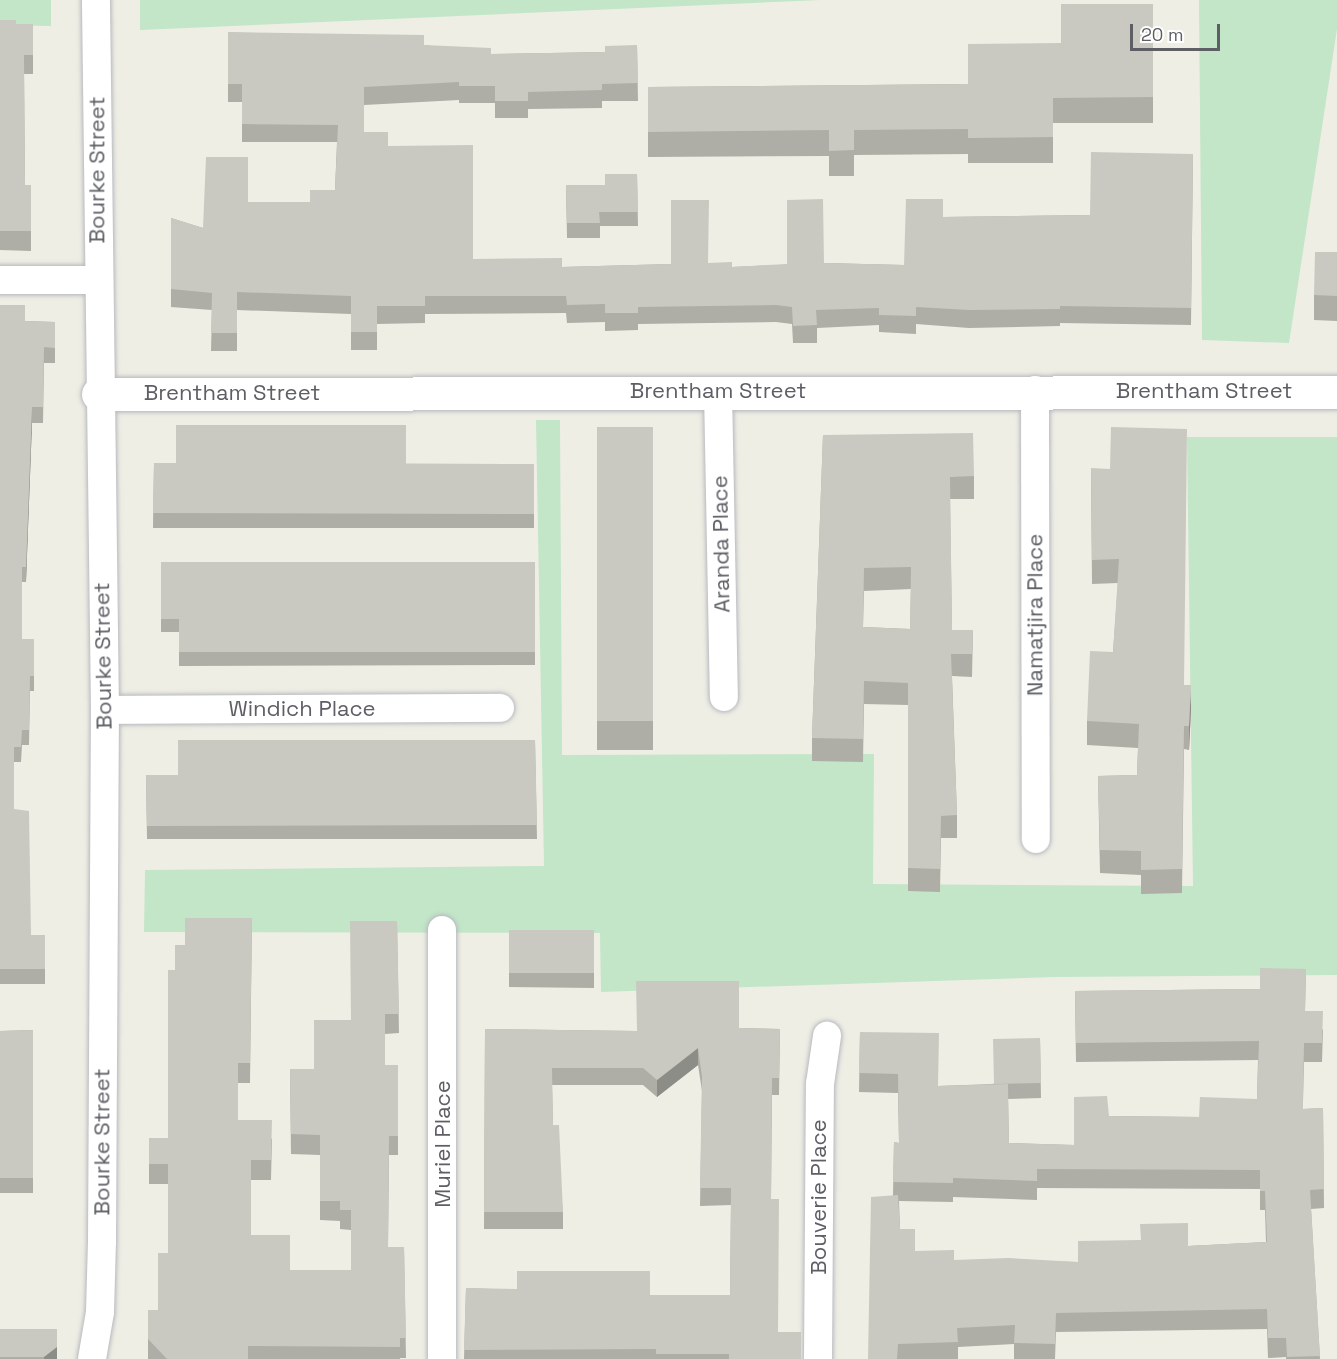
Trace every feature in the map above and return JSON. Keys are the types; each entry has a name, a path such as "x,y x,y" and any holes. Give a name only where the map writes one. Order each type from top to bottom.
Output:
{"street":[{"name":"Bourke Street","path":"92,1359 100,1312 105,710 98,394 96,0"},
{"path":"0,280 97,280"},
{"name":"Brentham Street","path":"98,394 1035,390 1337,392"},
{"name":"Namatjira Place","path":"1035,390 1035,839"},
{"name":"Aranda Place","path":"718,392 724,697"},
{"name":"Windich Place","path":"105,710 500,708"},
{"name":"Muriel Place","path":"442,930 442,1359"},
{"name":"Bouverie Place","path":"818,1359 820,1084 827,1035"},
{"name":"Bourke Street","path":"100,1312 112,1359"}],"green space":[{"path":"0,0 51,0 51,26 0,25"},
{"path":"140,0 821,0 140,30"},
{"path":"1199,0 1337,0 1337,29 1289,343 1202,340"},
{"path":"536,420 560,420 562,755 874,754 873,884 1193,886 1187,437 1337,437 1337,975 1054,977 601,992 600,933 144,932 145,870 544,866"}],"building":[{"path":"1061,4 1153,4 1153,97 1053,98 1053,137 968,138 968,129 854,130 854,150 829,151 829,130 648,132 648,87 968,84 968,44 1061,43"},
{"path":"0,20 16,20 16,24 33,24 33,55 24,55 25,185 31,185 31,231 0,231"},
{"path":"228,32 424,35 424,45 491,48 491,54 605,52 605,46 637,45 638,83 602,84 602,90 528,92 528,101 495,101 495,86 459,86 459,82 364,87 364,132 388,132 388,146 473,145 473,259 562,258 562,267 671,264 671,200 709,200 708,263 732,262 732,267 787,264 787,200 823,199 824,263 904,265 906,199 943,199 943,217 1090,215 1091,152 1193,154 1191,308 1060,306 1060,309 969,310 916,307 916,316 879,315 879,308 816,310 817,325 793,326 792,307 776,305 638,307 638,313 605,313 605,304 567,305 566,296 425,296 425,306 377,306 377,332 351,332 351,296 237,292 237,333 211,333 212,293 171,289 171,218 203,228 206,157 248,157 248,202 310,202 310,190 335,190 338,125 242,124 242,84 228,84"},
{"path":"605,174 637,174 638,212 599,212 600,223 567,223 566,185 605,185"},
{"path":"1315,252 1337,252 1337,296 1314,295"},
{"path":"0,305 25,305 25,321 55,322 55,348 44,347 43,407 32,407 26,567 22,567 22,639 34,639 34,676 30,676 29,730 22,730 21,747 14,747 14,809 29,811 31,935 45,935 45,969 0,969"},
{"path":"176,425 406,425 406,464 534,464 534,514 153,513 154,463 176,463"},
{"path":"597,427 653,427 653,721 597,721"},
{"path":"1111,427 1187,429 1184,685 1191,685 1189,726 1184,726 1182,869 1141,870 1141,851 1100,850 1098,776 1137,775 1139,724 1087,721 1090,651 1113,652 1119,559 1092,560 1091,468 1110,469"},
{"path":"973,433 974,476 950,477 952,630 973,630 972,654 951,654 957,815 941,816 940,869 908,868 908,683 864,681 863,739 812,738 823,435","holes":["911,567 910,629 863,627 864,568"]},
{"path":"161,562 535,562 535,652 179,652 179,619 161,619"},
{"path":"178,740 535,740 537,825 147,826 146,775 178,775"},
{"path":"185,918 252,918 250,1063 238,1063 238,1120 272,1120 271,1160 251,1160 251,1235 290,1235 290,1270 351,1270 351,1210 340,1210 340,1201 320,1201 320,1135 291,1134 290,1069 314,1069 314,1020 351,1020 350,921 397,921 399,1014 385,1014 385,1065 398,1065 398,1136 389,1136 388,1247 404,1247 406,1338 400,1338 400,1347 248,1346 248,1359 167,1359 148,1339 148,1310 158,1310 158,1253 168,1253 168,1164 149,1164 149,1138 168,1138 168,970 175,970 175,945 185,945"},
{"path":"509,930 594,930 594,973 509,973"},
{"path":"1260,968 1306,969 1305,1011 1323,1011 1322,1043 1304,1043 1303,1096 1303,1109 1323,1108 1324,1189 1310,1190 1320,1356 1287,1357 1286,1338 1268,1338 1267,1309 1056,1313 1055,1344 1014,1343 1015,1325 957,1328 958,1342 898,1344 897,1359 868,1359 871,1197 898,1195 900,1229 915,1229 915,1251 954,1250 954,1260 1008,1258 1078,1262 1078,1241 1141,1240 1140,1224 1188,1223 1188,1246 1267,1242 1265,1191 1260,1191 1260,1170 1037,1169 1037,1181 953,1178 953,1183 893,1182 894,1142 899,1143 898,1074 859,1073 860,1032 939,1033 938,1086 1008,1084 1009,1143 1074,1145 1074,1097 1107,1096 1109,1116 1199,1117 1200,1097 1257,1099 1259,1041 1076,1043 1075,991 1260,989"},
{"path":"636,981 739,981 739,1028 780,1029 779,1078 772,1078 771,1199 779,1199 778,1332 801,1332 801,1359 729,1359 729,1354 656,1354 656,1349 464,1350 466,1288 517,1289 517,1271 650,1271 650,1295 730,1295 731,1188 700,1188 702,1077 698,1048 657,1080 643,1068 552,1068 553,1125 559,1125 563,1212 484,1212 485,1029 637,1031"},
{"path":"33,1030 33,1178 0,1178 0,1031"},
{"path":"1040,1038 1041,1083 994,1084 993,1039"},
{"path":"0,1329 57,1329 57,1347 44,1357 0,1357"}]}
